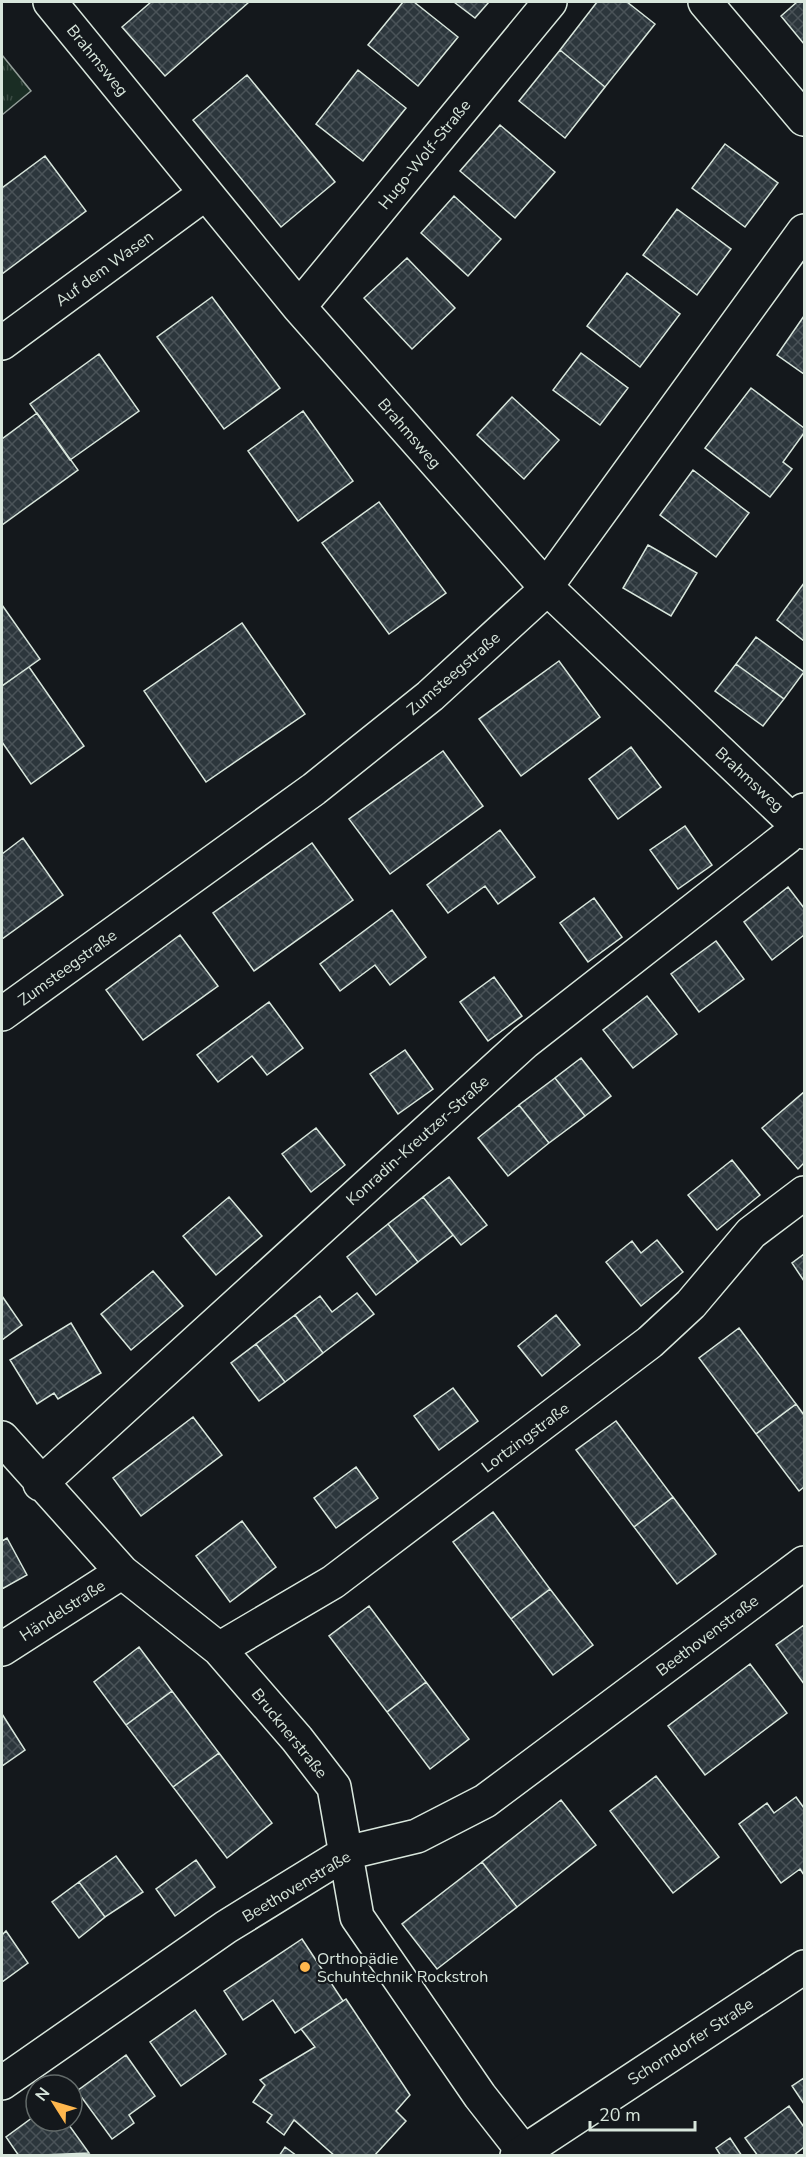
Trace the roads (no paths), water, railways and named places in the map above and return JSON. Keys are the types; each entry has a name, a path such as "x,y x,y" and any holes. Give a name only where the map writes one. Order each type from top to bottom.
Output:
{"street":[{"name":"Brahmsweg","path":"50,2 299,308 545,586 802,821"},
{"name":"Hugo-Wolf-Straße","path":"299,308 550,2"},
{"path":"705,2 804,119"},
{"name":"Auf dem Wasen","path":"2,343 206,193"},
{"name":"Zumsteegstraße","path":"2,1014 314,789 430,696 540,595 804,231"},
{"name":"Konradin-Kreutzer-Straße","path":"40,1484 525,1042 787,837 802,821"},
{"name":"Lortzingstraße","path":"219,1649 333,1582 650,1342 691,1304 751,1233 804,1193"},
{"name":"Brucknerstraße","path":"2,1438 40,1484 122,1572 219,1649 297,1739 334,1787 357,1917 522,2154"},
{"name":"Beethovenstraße","path":"2,2083 226,1927 346,1853 417,1836 485,1801 804,1563"},
{"name":"Händelstraße","path":"2,1649 122,1572"},
{"name":"Schorndorfer Straße","path":"522,2154 804,1967"}],"place":[{"name":"Orthopädie Schuhtechnik Rockstroh","path":"305,1967"}]}
